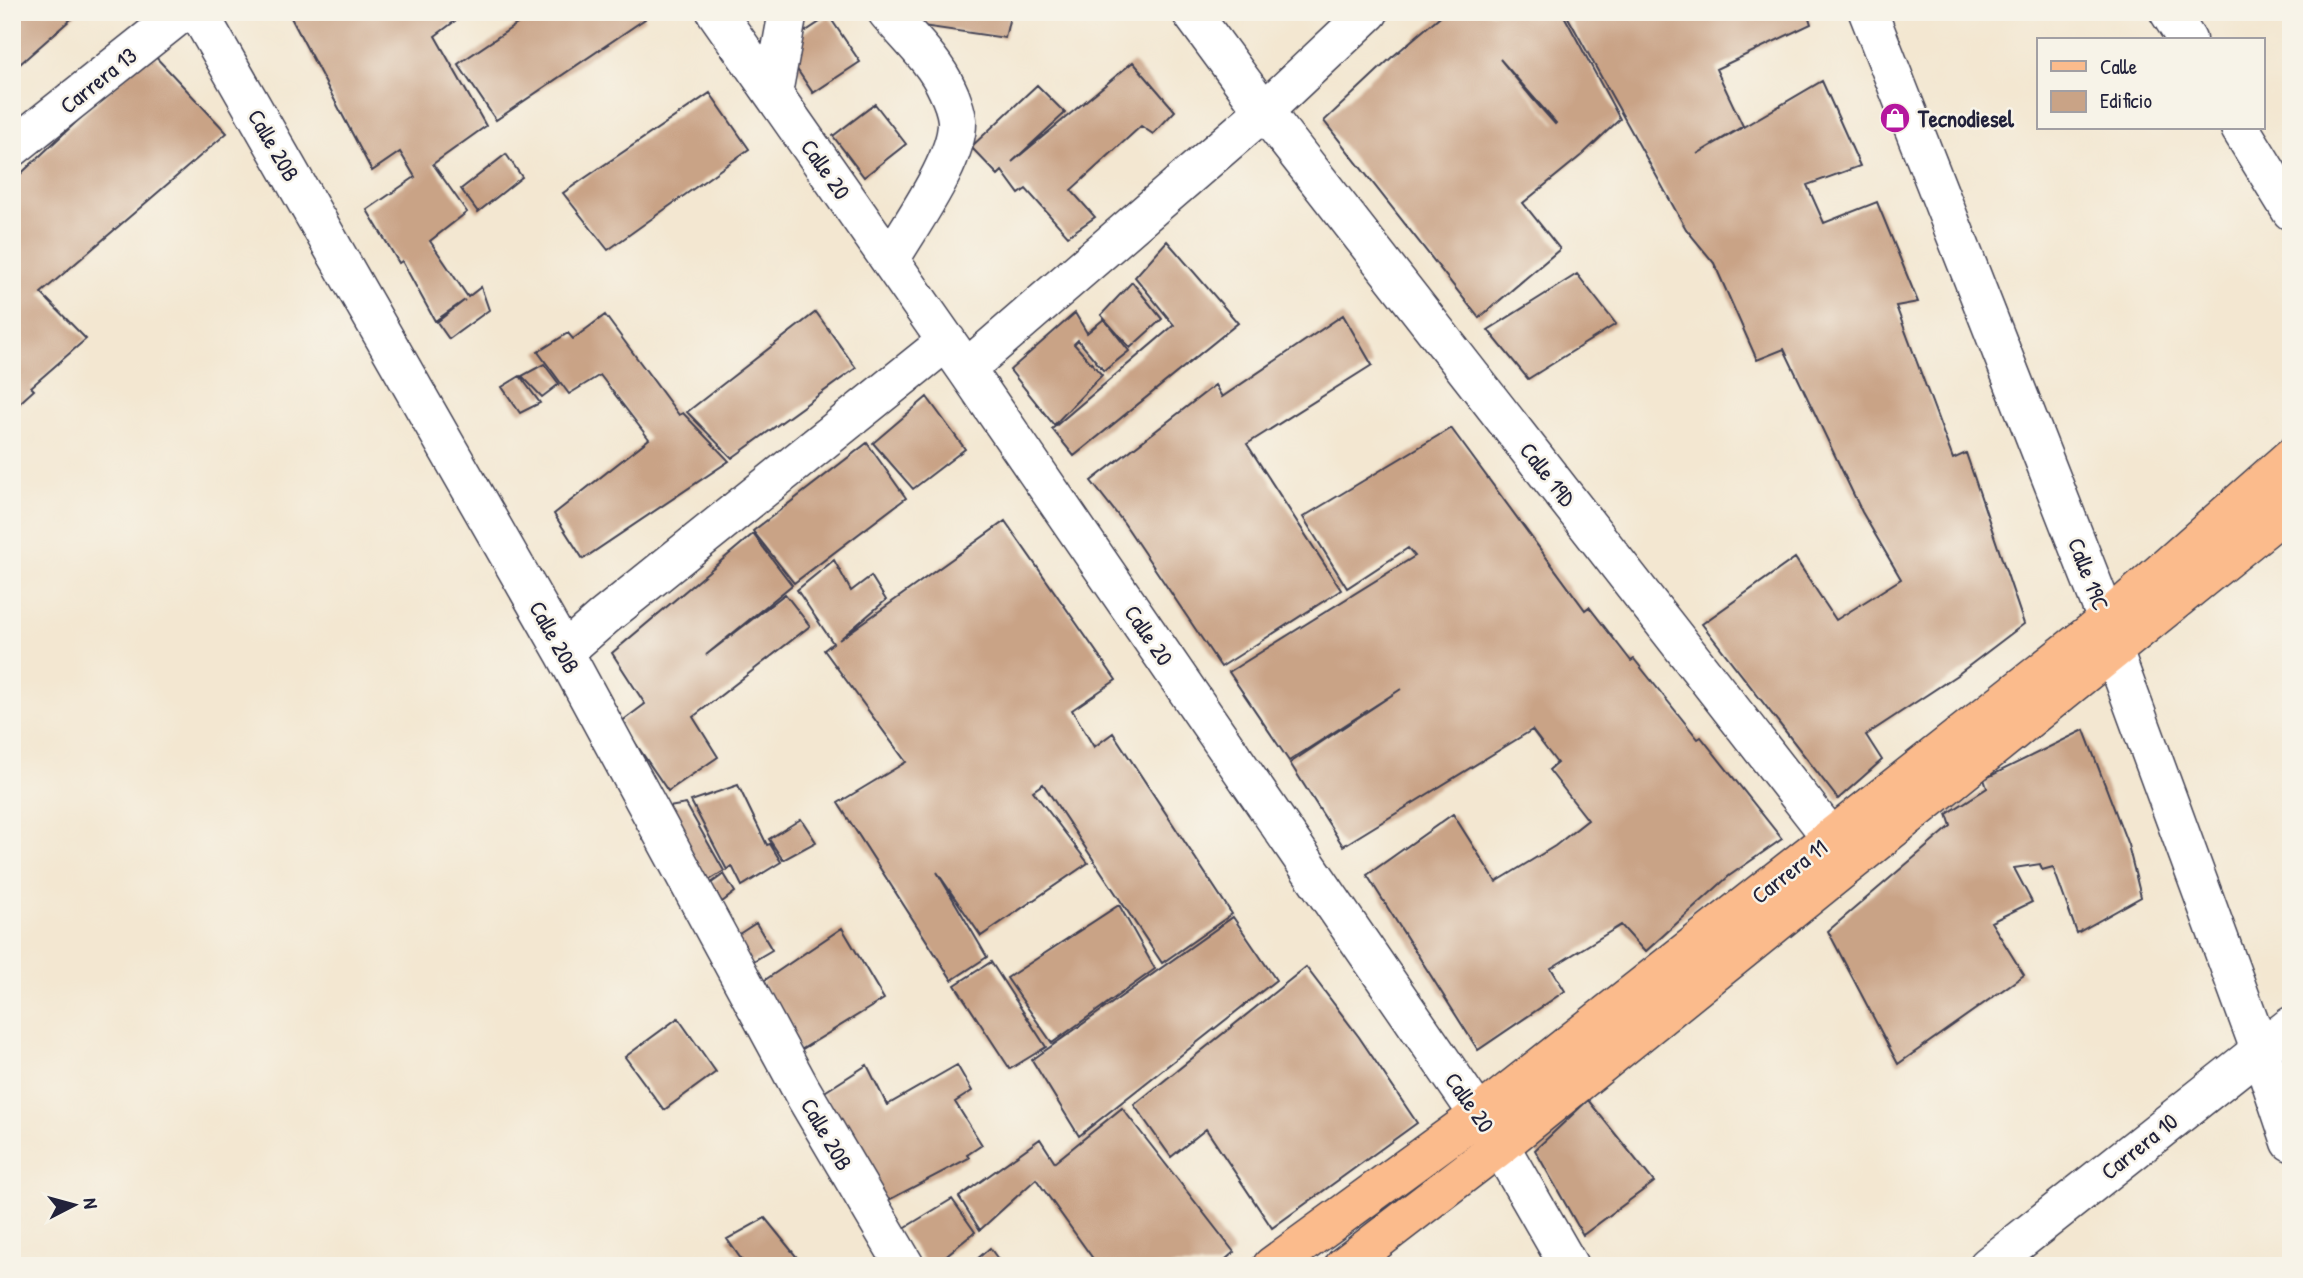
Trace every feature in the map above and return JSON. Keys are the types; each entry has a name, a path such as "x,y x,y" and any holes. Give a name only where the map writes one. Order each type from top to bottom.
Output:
{"main road":[{"name":"Carrera 11","path":"1272,1266 1489,1131 2110,635 2291,457"},
{"name":"Carrera 11","path":"1344,1266 1489,1131 1832,838 2291,507"}],"street":[{"name":"Carrera 13","path":"12,148 183,12"},
{"name":"Calle 20B","path":"198,12 564,652 802,1091 905,1266"},
{"name":"Calle 20","path":"716,12 956,355 1489,1131 1569,1266"},
{"path":"773,93 788,12"},
{"path":"887,12 931,65 947,89 957,118 955,136 946,164 890,260"},
{"name":"Calle 19D","path":"1191,12 1264,111 1832,838"},
{"path":"564,652 626,599 956,355 1264,111 1369,12"},
{"name":"Calle 19C","path":"1868,12 2110,635 2291,1142"},
{"path":"2169,12 2186,38"},
{"path":"2241,130 2291,211"},
{"name":"Carrera 10","path":"1988,1266 2291,1026"}],"building":[{"path":"12,12 79,12 12,71"},
{"path":"288,12 467,12 435,36 486,126 433,164 467,212 430,241 468,297 481,287 489,310 449,339 437,322 465,300 435,321 402,261 399,263 367,210 415,177 400,152 372,171"},
{"path":"535,12 640,12 645,19 496,120 458,64"},
{"path":"889,12 1011,12 1005,38 888,21"},
{"path":"1445,12 1562,12 1620,119 1583,154 1523,203 1560,249 1479,318 1324,121","holes":["1500,59 1556,123 1532,98"]},
{"path":"1565,12 1807,12 1811,24 1716,69 1743,126 1697,154 1822,81 1860,166 1807,185 1824,223 1877,202 1918,302 1896,306 1953,459 1966,453 2024,624 1957,675 1866,735 1882,760 1838,799 1702,624 1795,558 1836,620 1901,579 1862,512 1784,349 1757,360 1714,263 1686,229"},
{"path":"829,16 860,62 813,93 782,47"},
{"path":"151,52 227,133 41,293 86,339 31,387 34,390 12,410 12,182"},
{"path":"1133,62 1175,111 1153,134 1141,126 1071,190 1095,217 1068,236 1026,189 1019,194 1002,171 998,175 971,147 1037,85 1065,113 1012,162"},
{"path":"710,93 749,149 608,250 563,193"},
{"path":"875,104 906,144 864,177 833,136"},
{"path":"506,154 522,177 478,212 461,189"},
{"path":"1167,241 1238,323 1074,456 1052,429 1174,325 1135,277"},
{"path":"1577,274 1616,324 1528,379 1488,330"},
{"path":"1132,282 1162,319 1130,348 1101,315"},
{"path":"816,312 856,368 732,458 687,412"},
{"path":"1075,313 1087,333 1104,319 1129,351 1104,371 1078,340 1074,344 1102,375 1054,425 1010,370"},
{"path":"605,315 679,415 683,413 729,461 583,559 554,514 649,439 600,375 569,394 538,352 568,333 573,339"},
{"path":"1343,315 1372,365 1247,444 1341,590 1221,667 1124,523 1091,481 1215,385 1222,397"},
{"path":"544,364 559,384 542,397 522,376"},
{"path":"520,376 540,403 520,413 502,387"},
{"path":"927,397 965,449 913,489 873,443"},
{"path":"1451,428 1585,610 1589,607 1631,661 1634,659 1698,739 1701,737 1782,839 1729,876 1645,952 1621,925 1551,968 1565,991 1478,1050 1367,875 1453,814 1496,882 1555,846 1588,820 1549,770 1557,763 1532,730 1343,846 1290,763 1401,689 1289,761 1229,672 1415,556 1408,548 1347,588 1303,517"},
{"path":"867,443 906,498 794,583 753,531"},
{"path":"1005,521 1116,680 1072,710 1094,747 1113,733 1232,914 1162,963 1043,784 1033,791 1088,863 981,936 937,872 987,957 952,980 838,803 906,762 824,650 833,643 797,590 834,560 851,591 871,576 886,600 839,640"},
{"path":"753,534 792,585 706,655 785,594 810,626 693,717 718,757 668,791 621,722 645,704 612,653"},
{"path":"2084,730 2128,845 2141,897 2077,933 2053,867 2042,870 2040,864 2014,868 2032,902 1991,922 2024,975 1898,1064 1828,931 1951,826 1947,814 1987,788 1984,779"},
{"path":"738,785 767,845 770,844 781,862 742,886 732,866 727,870 691,801"},
{"path":"686,804 724,871 706,882 663,808"},
{"path":"801,819 816,842 783,860 769,839"},
{"path":"724,874 735,892 722,902 710,884"},
{"path":"1119,905 1155,969 1052,1043 1007,978"},
{"path":"1233,917 1276,980 1079,1136 1032,1060"},
{"path":"756,923 772,950 750,963 736,936"},
{"path":"842,928 884,999 799,1051 762,982"},
{"path":"991,962 1046,1047 1010,1069 955,985"},
{"path":"1306,967 1359,1037 1417,1123 1272,1228 1206,1129 1171,1157 1134,1105"},
{"path":"678,1018 716,1072 664,1110 625,1057"},
{"path":"867,1065 887,1105 957,1065 972,1091 955,1102 982,1145 967,1155 969,1158 885,1202 823,1093"},
{"path":"1588,1100 1654,1182 1583,1235 1535,1150"},
{"path":"1122,1108 1234,1252 1218,1266 1087,1266 1094,1260 1036,1179 980,1230 959,1197 1040,1139 1055,1162"},
{"path":"952,1199 975,1232 933,1266 928,1266 901,1230"},
{"path":"765,1218 804,1266 746,1266 727,1239"},
{"path":"990,1248 1003,1266 969,1266"}],"place":[{"name":"Tecnodiesel","path":"1895,118"}]}
